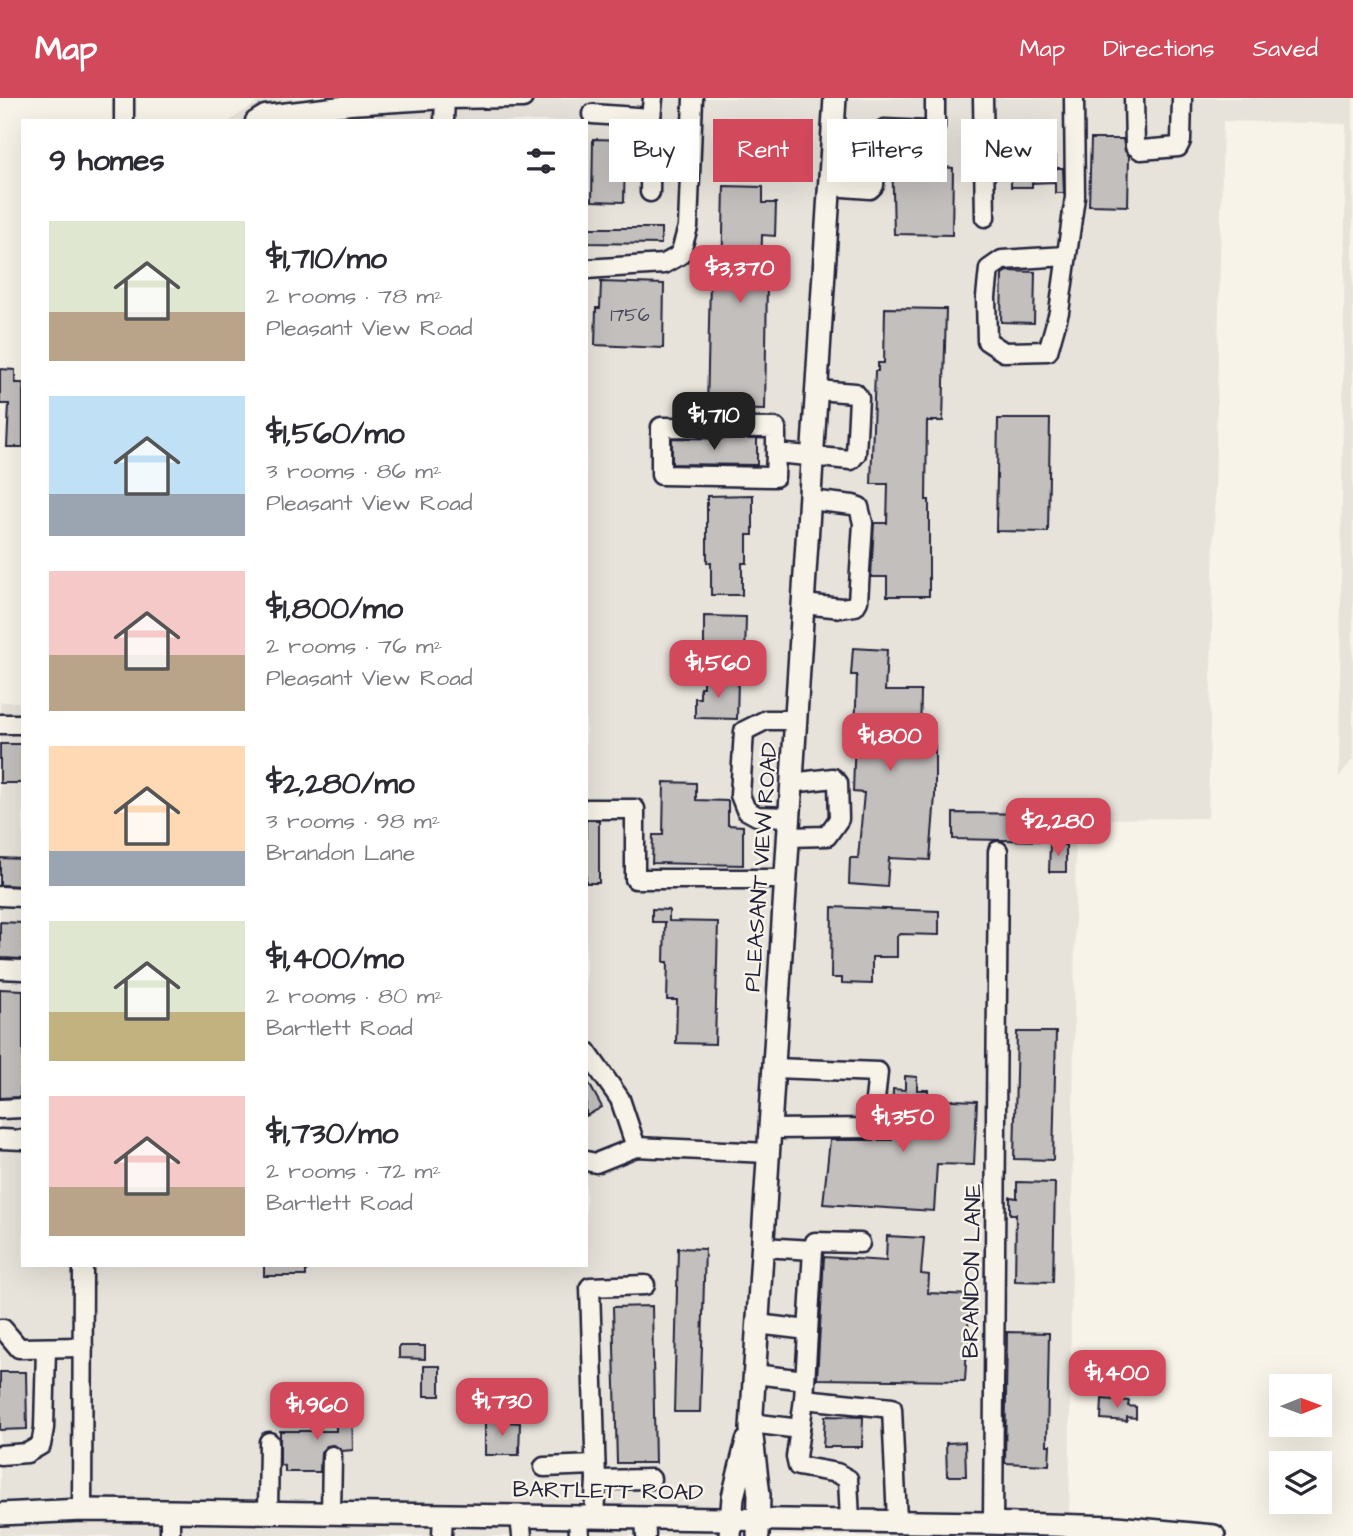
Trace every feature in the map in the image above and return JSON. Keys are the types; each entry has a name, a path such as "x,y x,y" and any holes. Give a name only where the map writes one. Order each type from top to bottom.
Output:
{"main road":[{"name":"PLEASANT VIEW ROAD","path":"758,1527 759,1495 751,1426 835,98"},
{"name":"PLEASANT VIEW ROAD","path":"731,1527 733,1497 751,1426"},
{"name":"BARTLETT ROAD","path":"0,1514 82,1510 443,1514 521,1526 584,1523 645,1527 758,1527 850,1520 1116,1527 1214,1536"}],"street":[{"path":"124,98 124,119"},
{"path":"258,119 265,115 360,101 523,98"},
{"path":"650,192 653,98"},
{"path":"588,269 664,264 680,255 688,227 693,98"},
{"path":"830,186 870,189 874,185 878,134 884,129 928,131 934,127 935,98"},
{"path":"983,98 985,217"},
{"path":"1066,256 1002,260 989,269 986,297 987,341 1004,352 1048,351 1059,312 1075,197 1074,98"},
{"path":"1134,98 1135,146 1141,150 1178,147 1181,141 1182,98"},
{"path":"444,119 445,99"},
{"path":"592,114 651,118"},
{"path":"776,453 851,460 856,454 859,398 855,393 817,390"},
{"path":"661,427 776,428 776,453 775,477 661,475 661,427"},
{"path":"803,604 842,608 855,606 858,601 861,562 863,523 859,507 810,500"},
{"path":"792,783 833,778 838,783 839,819 827,836 757,816 746,810 740,796 744,731 766,720 796,720"},
{"path":"0,724 21,724"},
{"path":"588,809 635,808 635,879 786,879"},
{"name":"BRANDON LANE","path":"993,1523 998,850"},
{"path":"0,896 21,897"},
{"path":"0,969 21,970"},
{"path":"588,1054 620,1099 636,1147"},
{"path":"770,1129 872,1128 878,1072 774,1068"},
{"path":"0,1108 21,1108"},
{"path":"0,1139 21,1140"},
{"path":"588,1161 596,1163 636,1147 768,1153"},
{"path":"850,1520 848,1479 837,1473 799,1465 796,1457 804,1399 813,1250 816,1242 860,1243"},
{"path":"762,1247 813,1250"},
{"path":"82,1510 83,1267"},
{"path":"584,1523 596,1472 590,1287 645,1285"},
{"path":"757,1324 808,1330"},
{"path":"0,1329 3,1329 19,1348 83,1347"},
{"path":"0,1455 27,1453 41,1446 46,1348"},
{"path":"754,1374 805,1380"},
{"path":"804,1399 892,1408 897,1521"},
{"path":"751,1426 800,1429"},
{"path":"268,1512 269,1442"},
{"path":"331,1513 332,1456"},
{"path":"544,1466 651,1479"},
{"path":"170,1511 170,1536"},
{"path":"442,1536 443,1514"}],"shaded area":[{"path":"264,98 1353,98 1353,759 1339,777 1346,124 1223,121 1208,818 1076,819 1069,1536 0,1536 0,702 21,702 21,1267 588,1267 588,119 232,119"}],"building":[{"path":"593,139 609,139 609,182 624,182 624,202 592,201"},
{"path":"1091,139 1123,139 1125,151 1129,156 1128,206 1089,205"},
{"path":"947,167 953,168 952,235 894,234 893,182 947,182"},
{"path":"1057,168 1063,168 1064,193 1055,193"},
{"path":"1011,182 1055,182 1032,183 1032,187 1011,187"},
{"path":"724,186 763,187 763,203 776,203 775,236 762,235 761,283 767,283 765,410 707,409 710,281 722,281"},
{"path":"588,228 661,228 661,244 588,243"},
{"path":"1007,271 1035,272 1034,323 1001,322 1002,274"},
{"path":"601,282 664,284 663,348 595,345 596,308 600,308"},
{"path":"885,308 946,309 943,421 927,421 929,596 887,596 887,577 871,577 874,523 887,523 888,484 871,484 875,371 878,371 878,363 884,363"},
{"path":"0,369 15,370 15,383 21,383 21,447 7,447 9,404 0,404"},
{"path":"998,419 1050,419 1048,532 996,531"},
{"path":"672,438 757,439 757,465 672,464"},
{"path":"753,495 753,535 747,535 747,563 742,563 742,595 711,595 711,563 707,563 707,496"},
{"path":"704,616 746,617 745,657 704,656"},
{"path":"853,648 887,650 885,691 921,691 920,744 935,745 935,796 930,860 889,858 887,887 849,884 850,858 858,858 864,793 853,792 857,675 851,675"},
{"path":"703,680 738,680 737,719 695,718 695,698 700,698"},
{"path":"0,744 21,744 21,783 0,783"},
{"path":"664,782 696,783 696,800 728,801 728,825 743,826 743,865 652,863 653,835 663,835"},
{"path":"953,813 1049,814 1049,841 953,839"},
{"path":"588,820 599,820 599,883 588,883"},
{"path":"1050,844 1066,845 1066,872 1049,872"},
{"path":"0,858 21,859 21,886 0,885"},
{"path":"832,907 939,911 939,935 900,934 897,936 897,957 872,957 872,984 842,983 842,978 831,978"},
{"path":"652,909 669,910 669,921 718,922 715,1044 676,1043 677,1000 667,1000 665,922 652,922"},
{"path":"0,922 21,923 21,959 0,958"},
{"path":"0,989 21,990 20,1097 0,1098"},
{"path":"1017,1032 1056,1032 1053,1160 1014,1159"},
{"path":"905,1076 917,1077 917,1090 928,1090 928,1099 977,1101 974,1165 937,1164 934,1211 823,1204 830,1140 892,1140 893,1089 905,1090"},
{"path":"588,1082 602,1107 588,1115"},
{"path":"1017,1182 1055,1183 1053,1282 1015,1281 1016,1214 1010,1214 1010,1197 1017,1198"},
{"path":"887,1236 924,1238 921,1274 929,1275 928,1293 970,1295 965,1381 817,1379 824,1257 886,1261"},
{"path":"678,1248 705,1249 700,1412 674,1412"},
{"path":"264,1267 306,1267 306,1276 264,1276"},
{"path":"652,1306 655,1463 617,1463 613,1307"},
{"path":"1007,1332 1049,1333 1049,1465 1005,1463"},
{"path":"399,1346 425,1346 425,1359 399,1358"},
{"path":"424,1366 440,1366 440,1396 424,1396"},
{"path":"0,1372 26,1372 27,1429 0,1430"},
{"path":"336,1398 352,1398 353,1450 342,1451 333,1445 327,1446 321,1452 320,1472 285,1472 285,1466 280,1465 280,1431 336,1431"},
{"path":"1102,1399 1129,1401 1128,1406 1136,1407 1136,1418 1127,1417 1127,1421 1101,1419"},
{"path":"825,1416 863,1417 862,1447 823,1447"},
{"path":"485,1422 520,1423 519,1455 485,1455"},
{"path":"965,1442 966,1476 947,1476 946,1443"}]}
